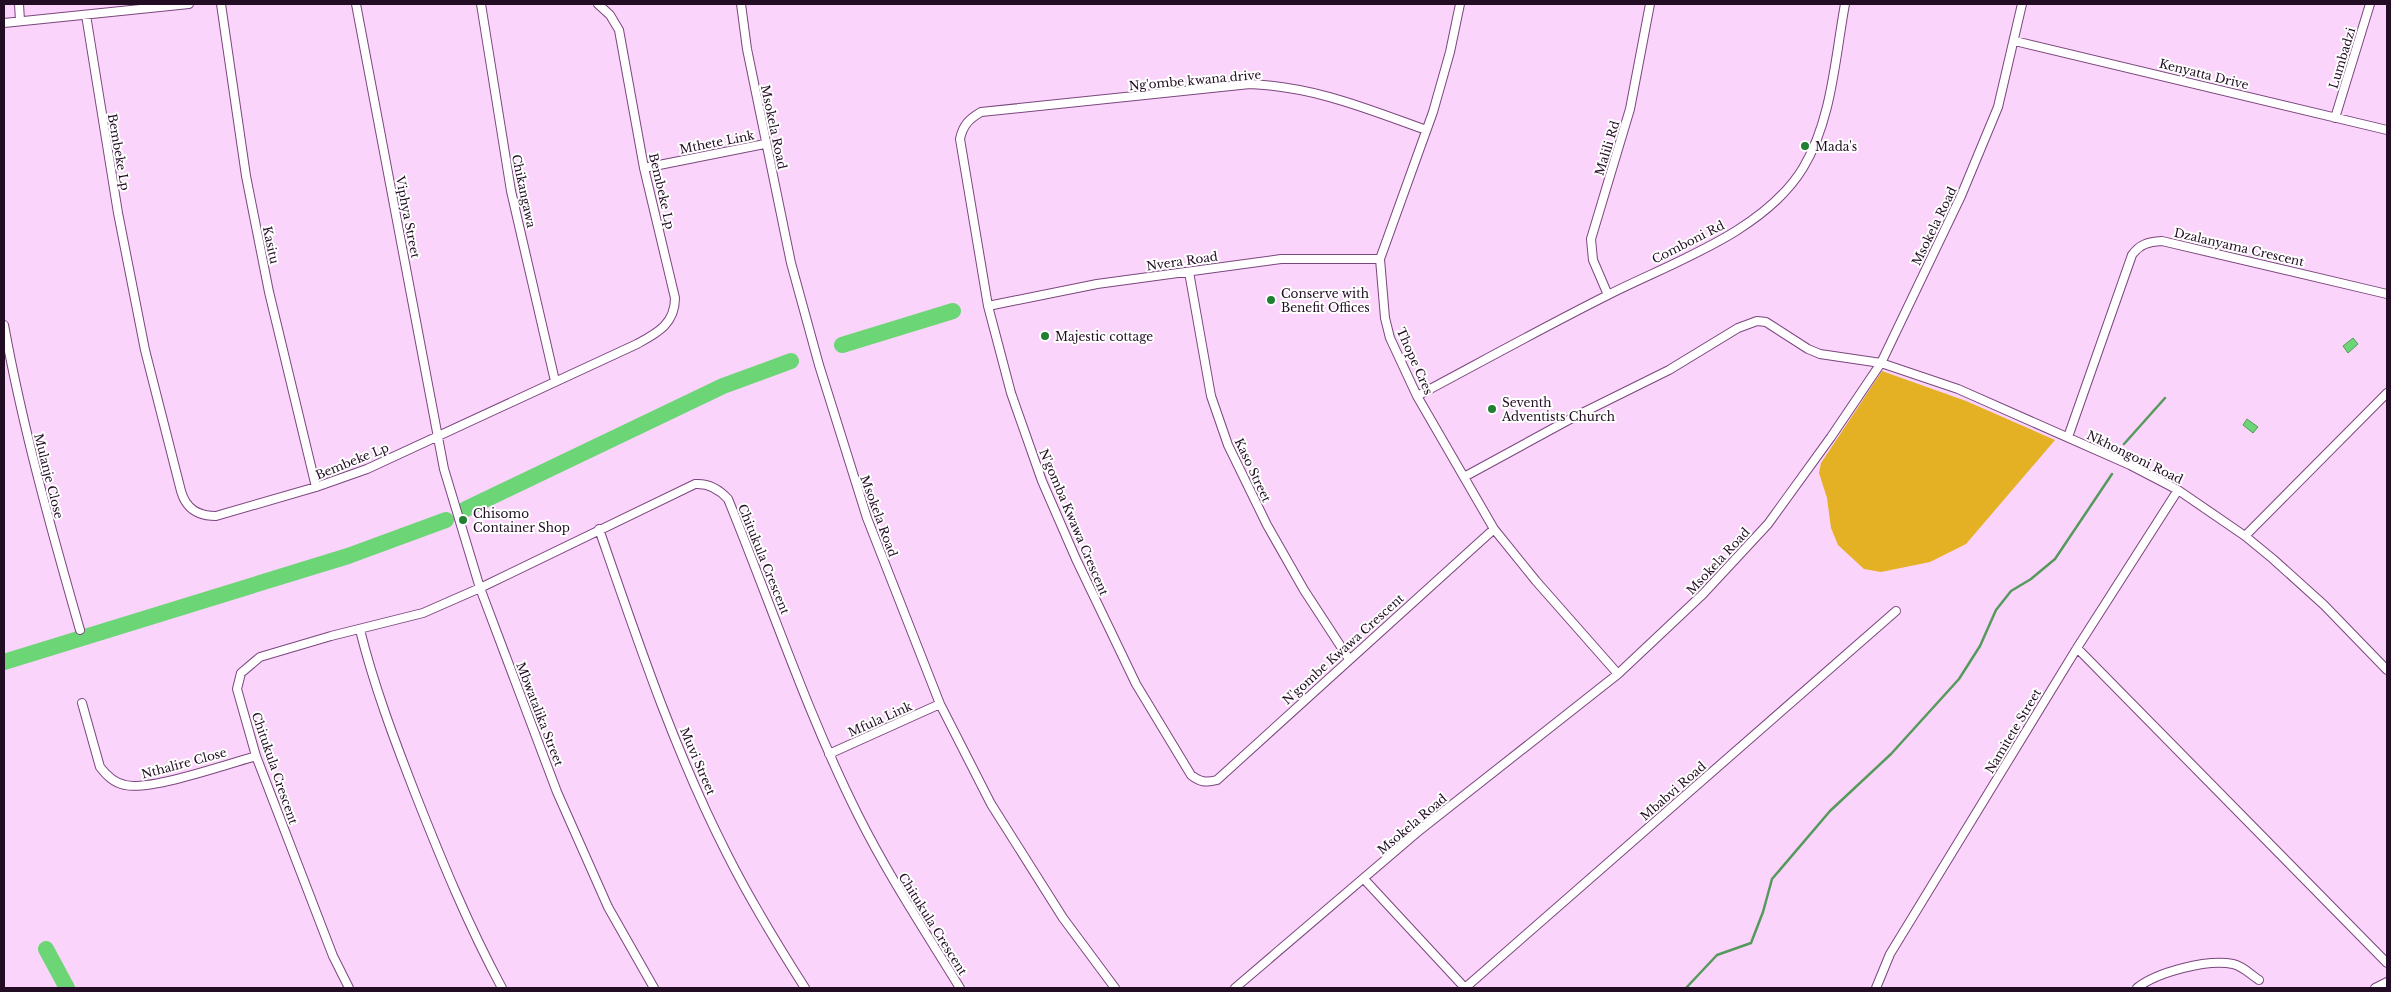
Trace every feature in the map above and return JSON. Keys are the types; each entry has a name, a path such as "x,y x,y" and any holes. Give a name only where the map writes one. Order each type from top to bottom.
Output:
{"street":[{"path":"19,4 20,21"},
{"path":"4,23 189,4"},
{"name":"Kasitu","path":"221,4 246,176 271,300 316,487"},
{"name":"Viphya Street","path":"356,4 438,435"},
{"name":"Chikangawa","path":"481,4 511,191 555,381"},
{"name":"Bembeke Lp","path":"86,15 118,213 143,340 184,502 198,513 216,516 230,514 367,469 658,332 668,323 674,312 675,298 644,168 619,30 610,15 598,4"},
{"name":"Msokela Road","path":"741,4 747,49 765,144 791,263 856,489 940,704 991,804 1063,918 1115,988"},
{"name":"Thope Cres","path":"1460,4 1450,52 1426,130 1380,259 1385,318 1390,338 1417,396 1494,529 1562,611 1618,674"},
{"name":"Malili Rd","path":"1608,295 1593,260 1591,239 1630,110 1650,4"},
{"name":"Comboni Rd","path":"1417,396 1608,295 1741,228 1769,207 1792,183 1811,154 1826,109 1845,4"},
{"name":"Msokela Road","path":"1235,988 1420,830 1618,674 1703,594 1768,524 1831,437 1881,363 1965,187 1998,107 2022,4"},
{"name":"Lumbadzi","path":"2335,118 2370,4"},
{"name":"Kenyatta Drive","path":"2014,41 2387,130"},
{"name":"Ng'ombe kwana drive","path":"965,124 970,118 981,112 1250,84 1282,85 1334,97 1426,130"},
{"name":"N'gomba Kwawa Crescent","path":"965,124 960,139 962,159 988,306 1019,417 1042,481 1076,559 1136,684 1191,775 1198,781 1207,783"},
{"name":"Mthete Link","path":"644,168 765,144"},
{"name":"Dzalanyama Crescent","path":"2068,437 2132,255 2138,247 2146,243 2162,241 2387,294"},
{"name":"Nvera Road","path":"988,306 1081,287 1281,259 1380,259"},
{"name":"Kaso Street","path":"1189,272 1211,396 1228,445 1266,525 1304,590 1348,658"},
{"name":"Nkhongoni Road","path":"1464,476 1574,417 1669,370 1738,328 1757,321 1766,322 1808,349 1820,354 1881,363 1958,389 2130,465 2178,490 2245,536 2324,605 2387,670"},
{"name":"Mulanje Close","path":"4,326 20,408 47,514 80,630"},
{"path":"2245,536 2387,393"},
{"name":"Mbwatalika Street","path":"438,435 444,469 480,588 557,792 608,907 654,988"},
{"name":"Chitukula Crescent","path":"349,988 322,928 256,756 236,690 239,678 245,668 260,658 285,649 423,613 480,588 695,484 709,485 723,494 731,506 829,754 889,874 960,988"},
{"name":"Namitete Street","path":"1876,988 1890,954 2077,648 2178,490"},
{"name":"Muvi Street","path":"599,529 652,682 708,814 747,891 805,988"},
{"name":"N'gombe Kwawa Crescent","path":"1207,783 1217,780 1348,658 1494,529"},
{"name":"Mbabvi Road","path":"1465,988 1896,611"},
{"path":"360,630 392,733 433,838 486,959 502,988"},
{"path":"2077,648 2387,963"},
{"name":"Nthalire Close","path":"82,703 100,767 107,776 125,785 152,785 256,756"},
{"name":"Mfula Link","path":"829,754 940,704"},
{"path":"1364,879 1465,988"},
{"path":"2137,988 2146,981 2168,971 2213,964 2233,964 2259,980"},
{"path":"2375,988 2387,982"}],"shaded area":[{"path":"2353,338 2358,344 2348,353 2343,346"},
{"path":"1882,371 1966,401 2055,440 1966,544 1930,562 1881,572 1864,569 1838,545 1831,528 1827,498 1819,473 1821,463"},
{"path":"2247,419 2258,427 2253,433 2243,425"}],"waterway":[{"path":"842,345 953,311"},
{"path":"466,509 723,386 791,361"},
{"path":"2124,444 2165,398"},
{"path":"1686,988 1717,955 1751,943 1763,912 1772,879 1830,811 1891,754 1959,679 1980,646 1996,610 2011,591 2031,579 2055,559 2112,474"},
{"path":"4,662 348,556 446,520"},
{"path":"46,949 67,988"}],"place":[{"name":"Mada's","path":"1805,146"},
{"name":"Conserve with Benefit Offices","path":"1271,300"},
{"name":"Majestic cottage","path":"1045,336"},
{"name":"Seventh Adventists Church","path":"1492,409"},
{"name":"Chisomo Container Shop","path":"463,520"}]}
